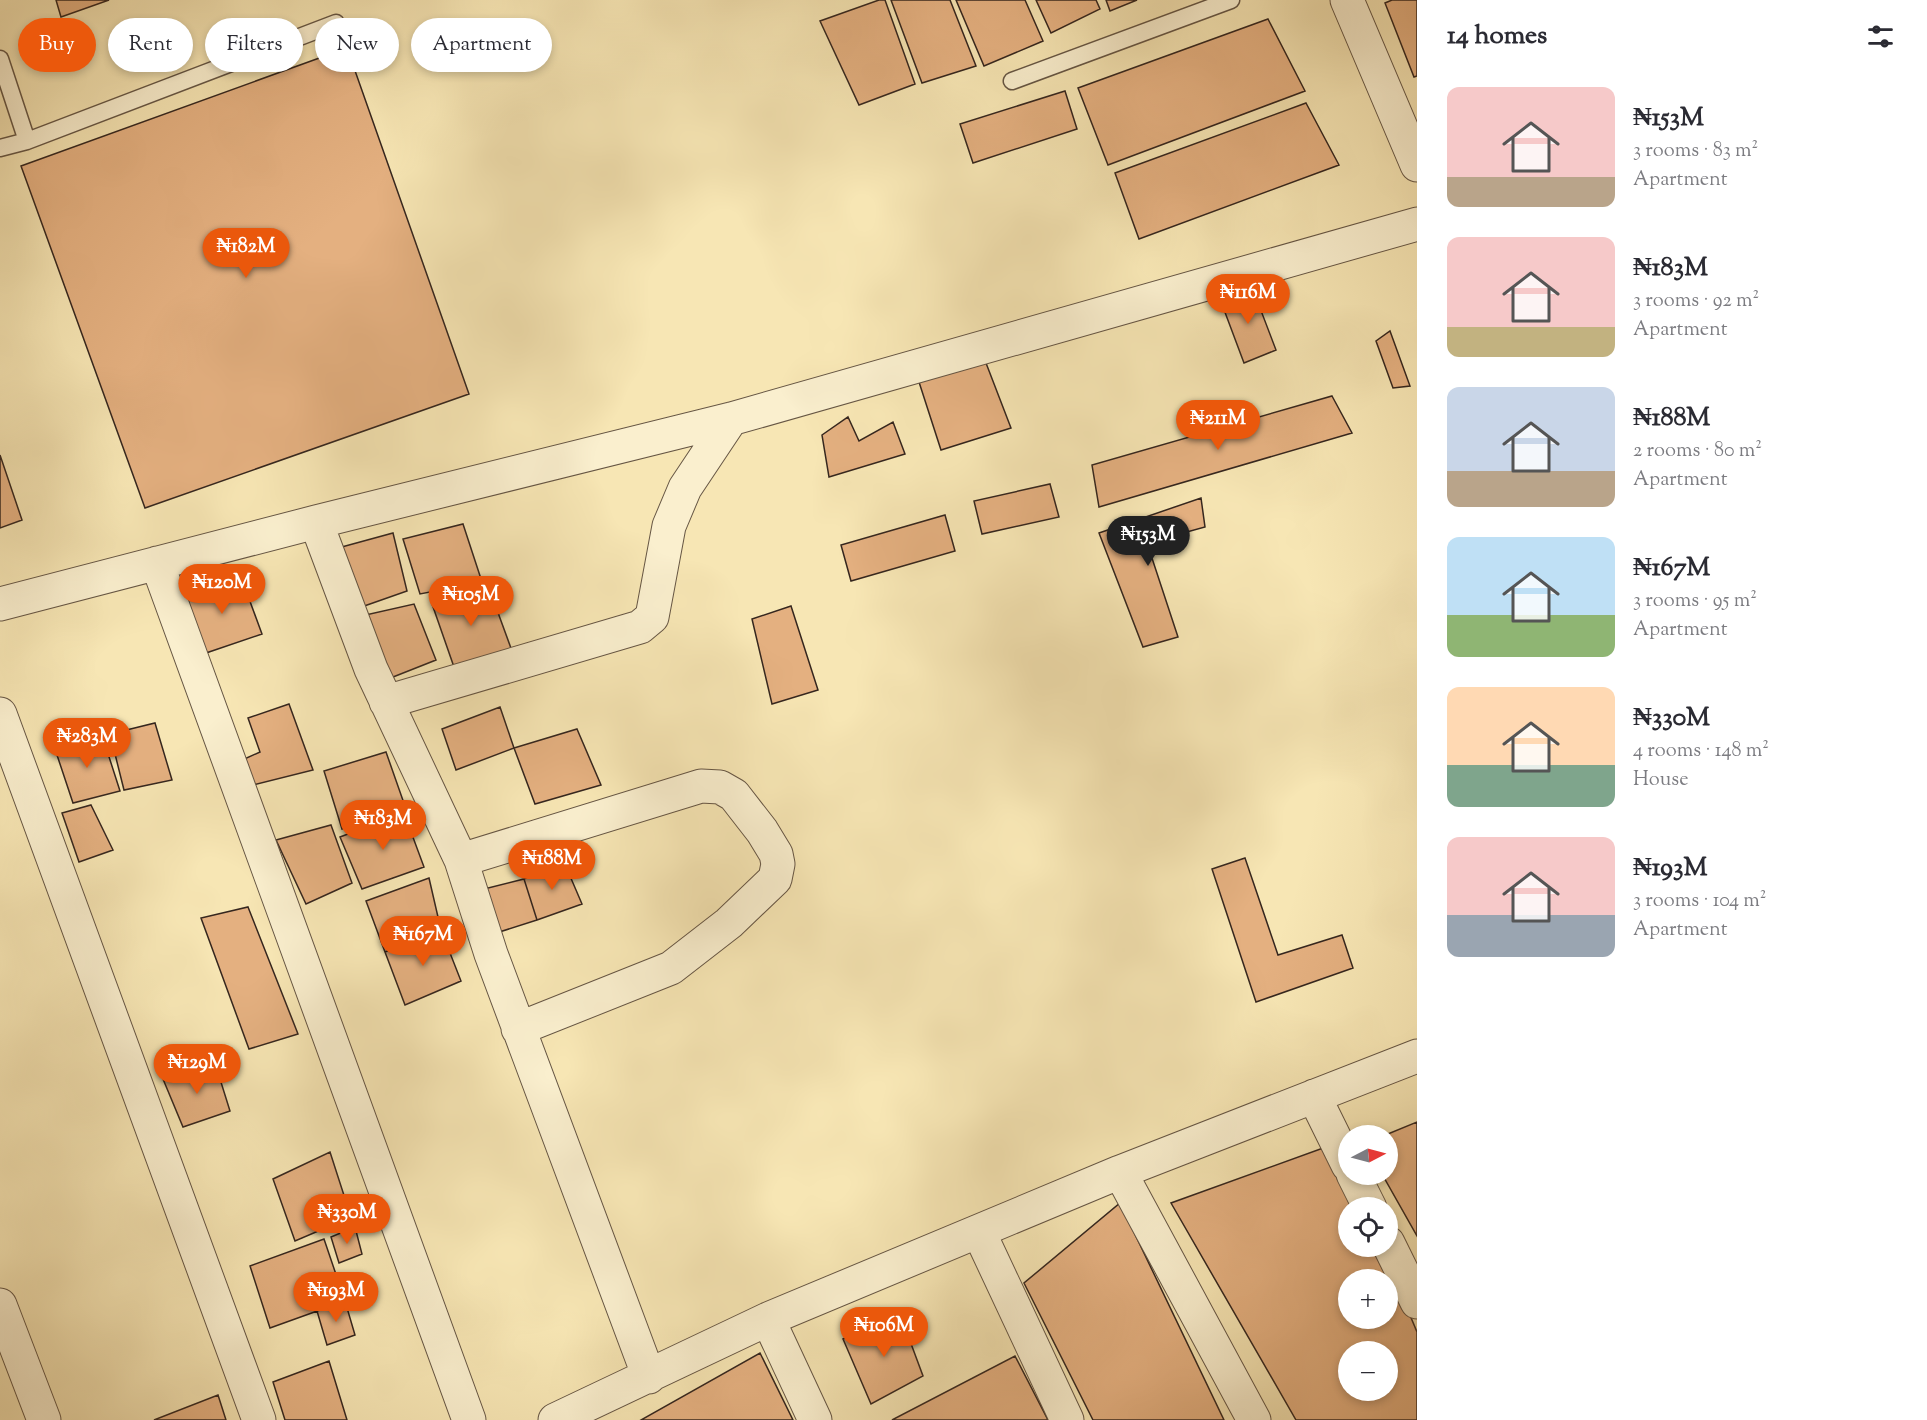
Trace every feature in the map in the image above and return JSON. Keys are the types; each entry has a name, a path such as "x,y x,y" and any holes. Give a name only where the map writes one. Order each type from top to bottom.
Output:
{"street":[{"path":"1347,0 1417,165"},
{"path":"0,604 316,522 731,419 1417,224"},
{"path":"386,702 640,627 652,617 669,526 685,488 731,419"},
{"path":"316,522 371,669 461,860 490,954 649,1377"},
{"path":"157,563 470,1420"},
{"path":"0,714 260,1420"},
{"path":"461,860 701,786 720,787 734,795 776,854 778,864 775,879 729,923 671,968 518,1029"},
{"path":"555,1420 768,1319 1120,1172 1417,1056"},
{"path":"1314,1096 1338,1145"},
{"path":"1120,1172 1254,1420"},
{"path":"979,1232 1067,1420"},
{"path":"1396,1257 1415,1293"},
{"path":"0,1305 44,1420"},
{"path":"768,1319 815,1420"}],"lane":[{"path":"1012,81 1231,0"},
{"path":"0,148 27,141 315,31"},
{"path":"0,59 27,141"}],"building":[{"path":"56,0 109,0 61,17"},
{"path":"879,0 885,0 915,84 859,105 820,21"},
{"path":"891,0 950,0 976,66 922,83"},
{"path":"956,0 1025,0 1043,41 984,66"},
{"path":"1036,0 1096,0 1100,9 1051,33"},
{"path":"1106,0 1137,0 1110,11"},
{"path":"1392,0 1417,0 1417,76 1414,77 1385,3"},
{"path":"1268,19 1305,91 1108,165 1078,88"},
{"path":"315,60 315,72 355,72 469,394 145,508 21,166 281,72 303,72 303,64"},
{"path":"1065,91 1077,129 973,163 960,124"},
{"path":"1306,103 1339,165 1139,239 1115,173"},
{"path":"1252,287 1276,350 1244,363 1220,299"},
{"path":"1390,331 1410,386 1393,388 1376,341"},
{"path":"986,363 1011,428 941,450 919,382"},
{"path":"1332,396 1352,433 1099,507 1092,465"},
{"path":"848,417 859,441 893,422 905,454 829,477 822,435"},
{"path":"0,455 22,520 0,528"},
{"path":"1050,484 1059,517 982,534 974,501"},
{"path":"1201,498 1205,527 1147,543 1178,637 1143,647 1099,533"},
{"path":"945,515 955,551 851,581 841,545"},
{"path":"463,524 482,582 420,594 403,539"},
{"path":"393,533 407,591 350,611 327,551"},
{"path":"241,577 262,634 206,653 179,598"},
{"path":"489,588 512,651 454,667 431,601"},
{"path":"414,604 436,660 388,679 361,616"},
{"path":"791,606 818,690 772,704 752,619"},
{"path":"289,704 313,770 249,786 240,761 260,752 248,718"},
{"path":"500,707 514,748 456,770 442,729"},
{"path":"155,723 172,780 124,790 110,734"},
{"path":"577,729 601,785 535,804 514,748"},
{"path":"102,735 120,791 73,803 54,746"},
{"path":"386,752 406,809 342,829 324,771"},
{"path":"91,805 113,850 79,862 62,813"},
{"path":"404,813 424,867 362,889 340,837"},
{"path":"331,825 352,883 306,904 276,840"},
{"path":"1245,858 1278,955 1342,935 1353,968 1256,1002 1212,869"},
{"path":"564,862 582,904 537,920 524,879"},
{"path":"429,878 441,930 385,952 366,901"},
{"path":"524,879 537,920 493,934 480,890"},
{"path":"248,907 298,1034 249,1049 201,918"},
{"path":"441,930 461,981 405,1005 385,952"},
{"path":"215,1063 230,1111 183,1127 163,1079"},
{"path":"1417,1122 1417,1236 1398,1202 1398,1197 1395,1197 1388,1185 1398,1185 1398,1130"},
{"path":"1337,1143 1338,1185 1355,1185 1360,1197 1338,1197 1338,1257 1386,1257 1391,1269 1338,1269 1338,1329 1398,1329 1398,1287 1417,1332 1417,1420 1296,1420 1171,1203"},
{"path":"330,1152 351,1217 295,1241 273,1179"},
{"path":"1120,1203 1224,1420 1093,1420 1024,1283"},
{"path":"355,1227 362,1254 339,1263 331,1237"},
{"path":"324,1239 345,1301 270,1328 250,1266"},
{"path":"345,1301 355,1335 327,1345 317,1311"},
{"path":"900,1314 923,1376 871,1404 843,1339"},
{"path":"760,1353 793,1420 641,1420"},
{"path":"1015,1356 1048,1420 892,1420"},
{"path":"329,1361 347,1420 285,1420 273,1382"},
{"path":"218,1395 226,1420 154,1420"}]}
